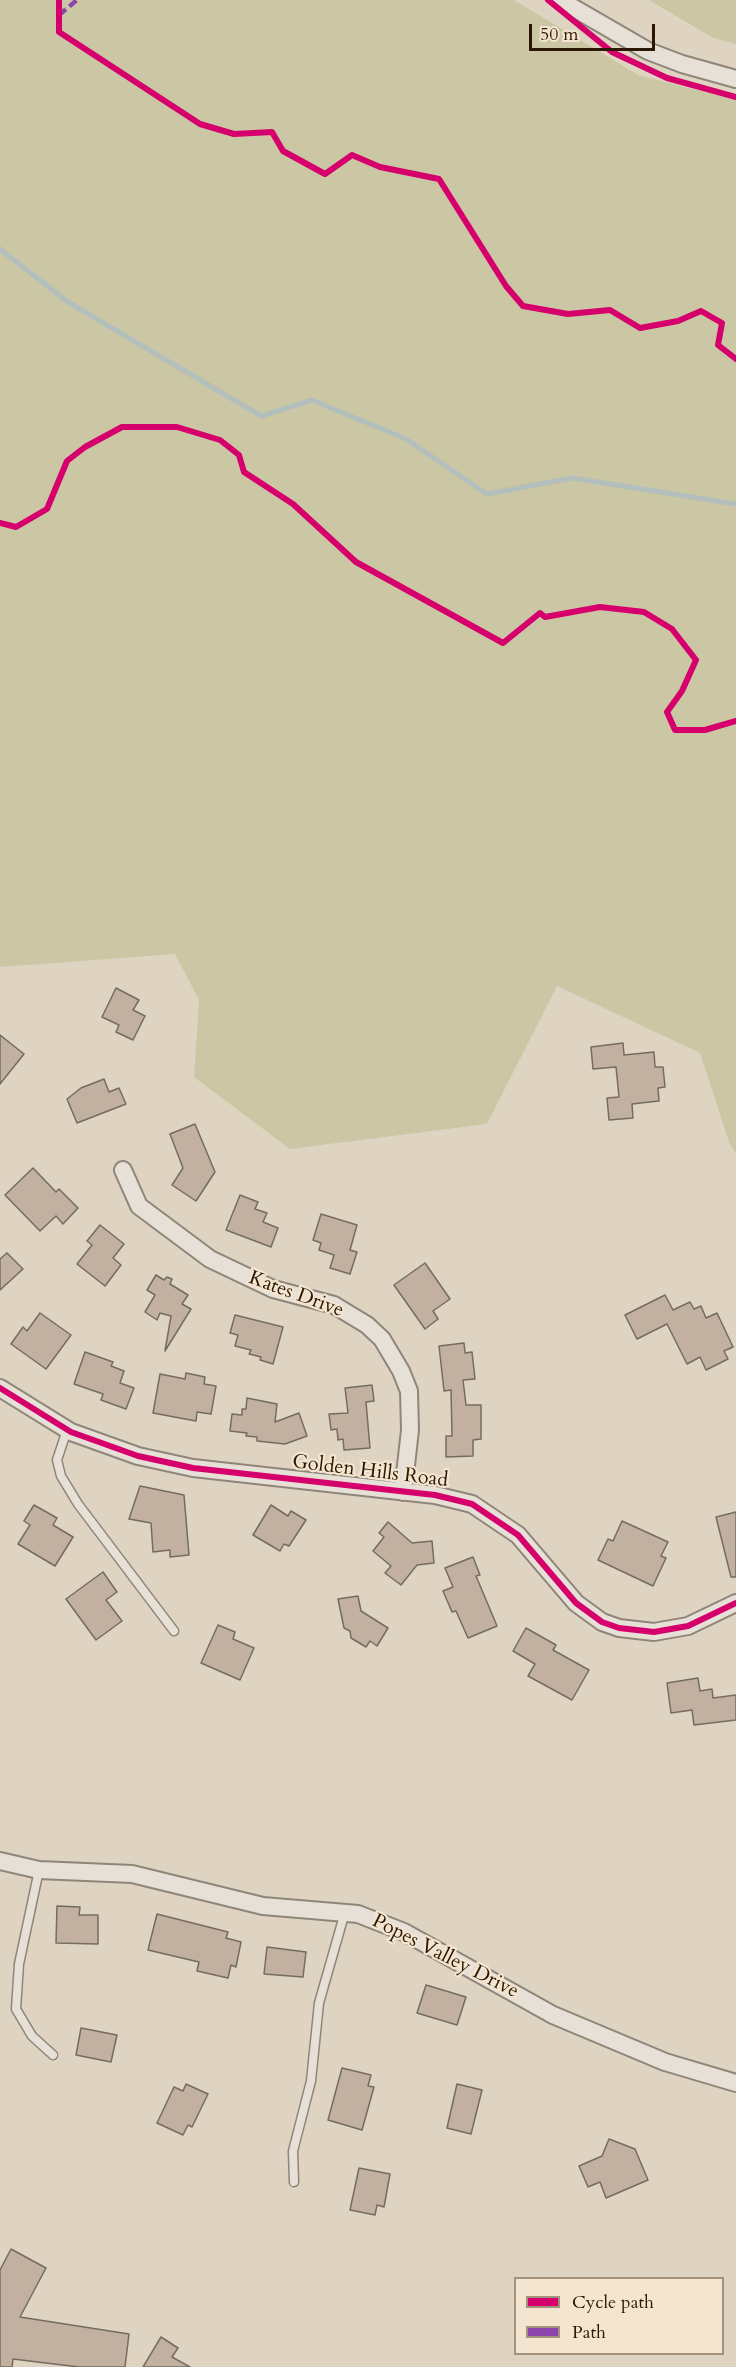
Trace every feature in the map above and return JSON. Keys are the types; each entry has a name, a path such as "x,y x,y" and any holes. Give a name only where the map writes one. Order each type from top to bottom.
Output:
{"street":[{"path":"560,0 648,51 682,64 736,79"},
{"path":"584,0 601,24"},
{"name":"Kates Drive","path":"123,1170 139,1206 210,1259 273,1289 334,1305 367,1325 382,1340 401,1371 408,1391 411,1430 403,1492"},
{"name":"Golden Hills Road","path":"0,1388 67,1430 103,1445 163,1462 403,1492 472,1504 503,1522 532,1548 576,1604 602,1622 619,1628 654,1632 688,1626 736,1603"},
{"name":"Popes Valley Drive","path":"0,1861 39,1870 132,1874 263,1906 345,1912 379,1921 404,1932 553,2015 665,2062 736,2084"}],"lane":[{"path":"67,1430 57,1460 61,1476 78,1504 174,1631"},
{"path":"39,1870 19,1964 16,2009 32,2036 53,2055"},
{"path":"294,2182 293,2151 311,2081 319,2003 345,1912"}],"shaded area":[{"path":"0,0 514,0 638,75 736,100 736,1154 729,1142 700,1053 557,986 487,1124 290,1149 194,1077 199,1000 175,954 0,967"},
{"path":"649,0 736,0 736,44 713,38"}],"building":[{"path":"116,988 139,1000 133,1010 145,1016 133,1040 116,1032 119,1025 102,1017"},
{"path":"0,1035 24,1054 0,1084"},
{"path":"623,1043 624,1055 654,1052 655,1067 663,1067 665,1087 658,1088 659,1101 632,1104 633,1118 609,1120 607,1098 619,1097 616,1067 593,1069 591,1047"},
{"path":"104,1079 109,1092 119,1088 126,1104 77,1123 67,1099 81,1088"},
{"path":"195,1124 215,1172 196,1201 172,1185 183,1168 170,1134"},
{"path":"33,1168 56,1192 59,1189 78,1208 63,1224 56,1216 40,1231 5,1195"},
{"path":"240,1195 258,1202 255,1209 267,1213 263,1222 278,1228 271,1247 226,1230"},
{"path":"321,1214 357,1225 350,1250 357,1252 350,1274 330,1268 334,1255 319,1250 321,1243 313,1240"},
{"path":"100,1225 124,1244 113,1258 121,1265 105,1286 77,1264 92,1245 87,1241"},
{"path":"7,1253 23,1269 0,1290 0,1259"},
{"path":"425,1263 450,1299 433,1311 438,1319 425,1329 394,1285"},
{"path":"156,1275 164,1280 167,1277 172,1279 170,1284 188,1295 182,1304 191,1309 165,1351 171,1316 160,1313 157,1320 145,1312 155,1295 147,1290"},
{"path":"665,1295 673,1310 690,1302 694,1309 701,1306 706,1318 717,1313 733,1347 724,1351 728,1359 706,1370 700,1357 687,1364 667,1324 637,1339 625,1315"},
{"path":"40,1313 71,1335 46,1369 11,1344 23,1327 27,1331"},
{"path":"235,1315 283,1327 273,1364 260,1360 261,1357 249,1354 251,1350 235,1346 238,1335 230,1333"},
{"path":"464,1343 465,1353 472,1352 475,1379 463,1380 466,1405 481,1405 481,1439 473,1440 473,1456 446,1457 446,1436 452,1436 451,1390 444,1391 439,1346"},
{"path":"85,1352 113,1362 111,1366 124,1371 120,1383 134,1388 126,1409 101,1400 103,1394 74,1384"},
{"path":"186,1373 205,1377 204,1384 216,1386 211,1414 197,1412 196,1421 153,1413 160,1374 185,1379"},
{"path":"372,1385 374,1401 366,1402 370,1448 344,1450 343,1439 338,1440 337,1429 331,1430 329,1414 348,1413 345,1388"},
{"path":"247,1398 277,1404 275,1422 299,1413 307,1436 285,1444 257,1441 257,1437 246,1436 247,1433 230,1431 232,1414 242,1415 242,1409 246,1409"},
{"path":"140,1486 184,1495 189,1555 170,1557 170,1550 153,1552 151,1523 129,1519"},
{"path":"34,1505 57,1518 53,1525 73,1537 55,1566 18,1544 30,1525 24,1521"},
{"path":"271,1505 288,1516 291,1511 306,1520 289,1546 284,1544 280,1551 253,1535"},
{"path":"736,1512 736,1577 731,1577 716,1517"},
{"path":"622,1521 668,1542 661,1556 666,1558 653,1586 598,1560 608,1539 613,1541"},
{"path":"388,1522 412,1543 432,1541 434,1563 417,1565 401,1585 385,1573 391,1566 373,1551 384,1537 379,1533"},
{"path":"473,1557 480,1575 476,1576 497,1626 468,1638 456,1611 452,1612 443,1591 453,1587 445,1568"},
{"path":"103,1572 117,1592 106,1600 122,1621 96,1640 66,1599"},
{"path":"358,1596 361,1611 388,1628 377,1646 370,1641 366,1647 351,1638 350,1631 344,1628 338,1599"},
{"path":"218,1625 235,1632 233,1639 254,1648 240,1680 201,1663"},
{"path":"526,1628 556,1645 553,1650 589,1670 572,1700 528,1676 535,1664 513,1651"},
{"path":"698,1678 700,1691 712,1689 713,1698 736,1695 736,1720 694,1725 692,1710 671,1713 667,1683"},
{"path":"57,1906 80,1907 79,1915 98,1915 98,1944 56,1943"},
{"path":"157,1914 228,1932 226,1938 241,1942 236,1967 231,1965 228,1978 197,1971 199,1962 148,1950"},
{"path":"267,1947 306,1952 303,1977 264,1974"},
{"path":"426,1985 466,1997 457,2025 417,2013"},
{"path":"81,2028 117,2035 111,2062 76,2055"},
{"path":"342,2068 371,2075 368,2086 374,2087 362,2130 328,2120"},
{"path":"186,2084 208,2094 192,2127 188,2125 183,2135 157,2123 174,2087 183,2091"},
{"path":"457,2084 482,2090 471,2134 447,2128"},
{"path":"609,2139 635,2149 648,2180 606,2198 600,2182 588,2187 579,2166 602,2156"},
{"path":"359,2168 390,2174 384,2207 377,2205 375,2215 350,2210"},
{"path":"11,2249 46,2268 20,2317 129,2334 125,2367 79,2367 13,2359 12,2367 0,2367 0,2270"},
{"path":"161,2337 178,2348 172,2357 190,2367 143,2367"}],"waterway":[{"path":"0,249 68,302 261,416 312,400 406,439 487,494 572,478 736,504"}],"marked path":[{"path":"59,15 77,0"}],"cycle path":[{"path":"59,0 59,32 200,124 234,134 272,132 283,151 325,174 352,155 380,167 439,179 506,286 523,306 568,314 610,310 640,328 678,321 701,311 722,323 718,345 736,359"},
{"path":"548,0 612,52 667,78 736,97"},
{"path":"0,523 16,527 47,509 67,461 85,447 122,427 177,427 220,440 239,455 244,472 293,504 356,562 503,643 540,613 545,617 600,607 644,612 672,629 696,660 682,691 667,712 675,730 705,730 736,721"},
{"path":"0,1388 71,1432 138,1456 193,1468 435,1495 472,1504 518,1535 576,1603 602,1622 619,1628 654,1632 688,1626 736,1603"}]}
